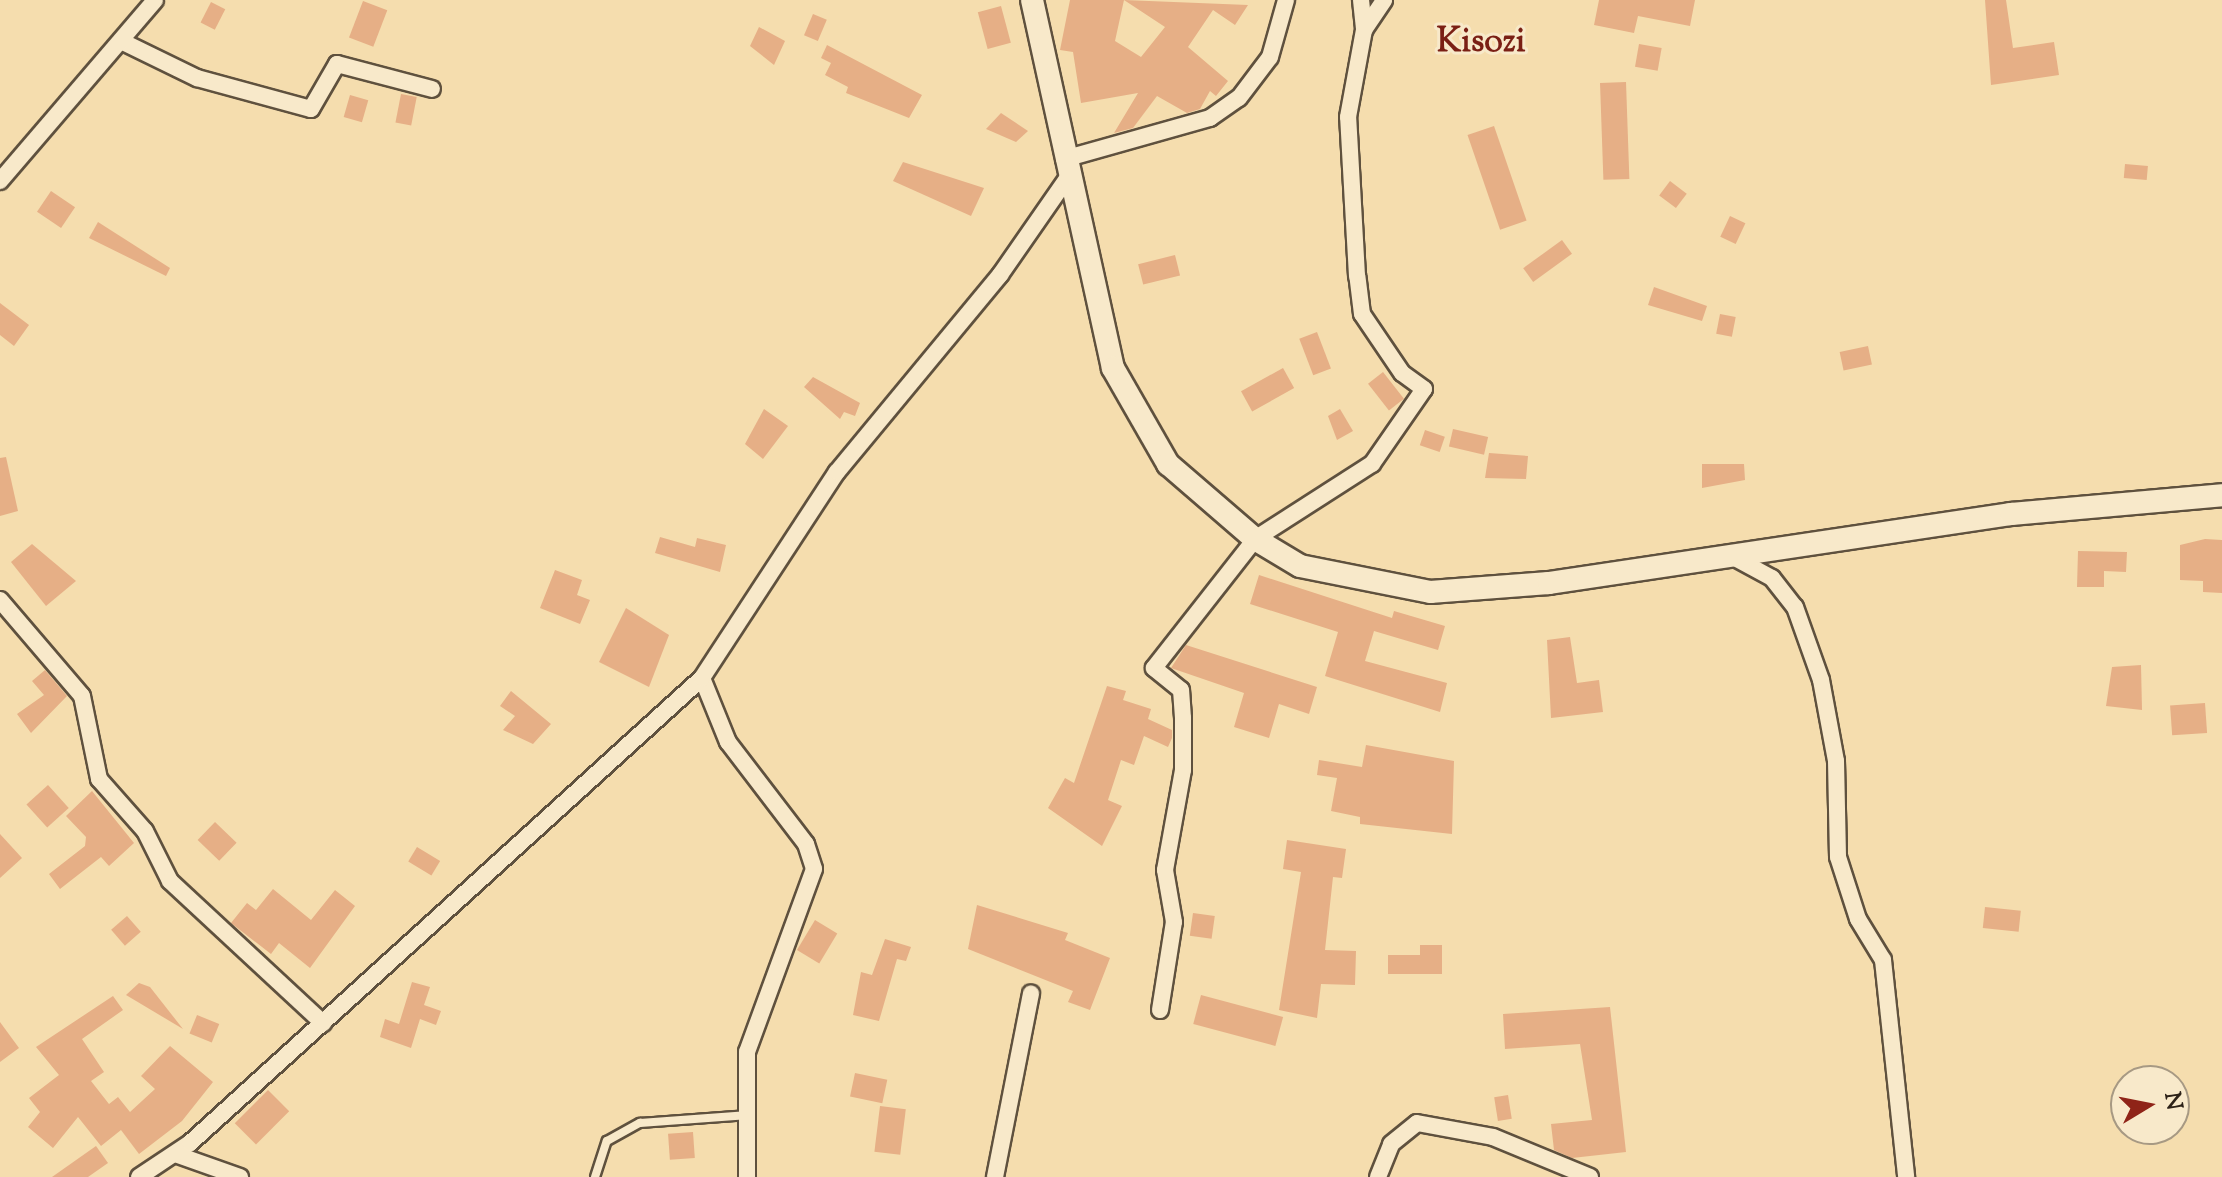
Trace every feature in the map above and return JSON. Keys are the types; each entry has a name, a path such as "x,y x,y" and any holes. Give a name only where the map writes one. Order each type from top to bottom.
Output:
{"street":[{"path":"0,181 155,0"},
{"path":"1032,0 1103,331 1136,415 1168,464 1255,539 1300,566 1430,592 1735,558 2011,514 2222,495"},
{"path":"139,1177 175,1154 323,1023 702,678 837,472 1000,275 1066,168 1210,118 1239,98 1270,57 1286,0"},
{"path":"1160,1010 1174,922 1165,870 1183,770 1183,718 1181,690 1154,668 1255,539 1372,464 1424,389 1402,373 1362,314 1348,117 1364,30 1361,0"},
{"path":"1364,30 1384,0"},
{"path":"121,41 197,78 311,109 337,64 432,89"},
{"path":"1735,558 1772,578 1795,607 1821,680 1836,761 1838,857 1858,919 1883,960 1906,1177"},
{"path":"0,600 82,696 99,779 145,831 170,881 323,1023"},
{"path":"702,678 728,742 806,844 814,869 747,1052 747,1177"},
{"path":"995,1177 1031,993"},
{"path":"1378,1177 1391,1144 1417,1123 1493,1137 1590,1177"},
{"path":"175,1154 240,1177"}],"lane":[{"path":"595,1177 607,1141 640,1123 749,1115"}],"building":[{"path":"1070,0 1124,0 1248,5 1235,25 1213,10 1188,47 1228,81 1216,96 1210,91 1200,109 1187,113 1157,96 1133,128 1114,133 1138,93 1081,103 1073,52 1060,50","holes":["1124,0 1165,27 1141,57 1115,41"]},
{"path":"1599,0 1695,0 1690,26 1638,16 1634,33 1594,25"},
{"path":"1985,0 2006,0 2013,48 2054,42 2059,75 1991,85"},
{"path":"363,1 387,10 373,47 349,37"},
{"path":"211,2 225,9 215,30 201,22"},
{"path":"1001,6 1011,43 988,49 978,12"},
{"path":"813,14 827,20 818,41 804,35"},
{"path":"759,27 785,41 774,65 750,46"},
{"path":"1639,44 1662,48 1658,71 1635,67"},
{"path":"827,45 922,95 909,118 846,93 848,87 825,75 831,63 821,58"},
{"path":"1626,82 1629,179 1603,180 1600,83"},
{"path":"401,94 417,97 411,126 395,122"},
{"path":"350,95 368,100 362,122 344,117"},
{"path":"1001,113 1028,131 1016,142 986,129"},
{"path":"1494,126 1527,221 1500,230 1468,135"},
{"path":"903,162 984,188 971,216 893,181"},
{"path":"2125,164 2148,166 2147,180 2124,178"},
{"path":"1670,181 1687,194 1676,208 1659,195"},
{"path":"51,191 75,207 61,228 37,212"},
{"path":"1730,216 1745,223 1736,244 1720,237"},
{"path":"98,222 170,268 166,276 89,238"},
{"path":"1562,240 1572,254 1533,282 1523,268"},
{"path":"1175,255 1180,275 1143,285 1138,264"},
{"path":"1654,287 1707,306 1702,321 1648,305"},
{"path":"0,303 29,325 14,346 0,335"},
{"path":"1720,314 1736,317 1732,337 1716,334"},
{"path":"1317,332 1331,368 1313,375 1299,339"},
{"path":"1868,346 1872,365 1844,371 1840,352"},
{"path":"1283,368 1294,388 1252,411 1241,391"},
{"path":"1383,372 1404,399 1389,410 1368,384"},
{"path":"813,377 860,403 855,416 844,412 840,419 804,387"},
{"path":"764,409 788,426 763,459 745,444"},
{"path":"1340,409 1353,431 1337,440 1328,416"},
{"path":"1453,429 1488,437 1484,455 1449,447"},
{"path":"1425,430 1445,437 1440,452 1420,445"},
{"path":"1489,453 1528,456 1526,479 1485,478"},
{"path":"6,457 18,511 0,516 0,458"},
{"path":"1702,464 1744,464 1745,480 1702,488"},
{"path":"660,537 695,547 697,538 726,545 720,572 655,553"},
{"path":"2205,539 2222,540 2222,593 2203,592 2203,581 2180,580 2180,545"},
{"path":"32,544 76,581 46,606 11,562"},
{"path":"2078,551 2127,552 2126,572 2104,571 2104,587 2077,587"},
{"path":"555,570 582,580 577,595 590,600 580,624 540,608"},
{"path":"1259,575 1392,618 1394,611 1445,626 1438,650 1374,631 1365,661 1447,683 1440,712 1325,676 1338,632 1250,604"},
{"path":"626,608 669,635 649,687 599,662"},
{"path":"1570,637 1577,683 1599,680 1603,712 1551,718 1547,640"},
{"path":"1186,645 1317,687 1309,714 1279,704 1269,738 1234,727 1244,693 1171,668"},
{"path":"2141,665 2142,710 2106,706 2112,667"},
{"path":"45,670 67,696 31,733 17,714 44,695 32,681"},
{"path":"1107,686 1126,691 1123,700 1151,709 1148,719 1172,730 1172,738 1168,747 1144,736 1134,765 1121,760 1108,800 1122,806 1102,846 1048,808 1065,778 1074,783"},
{"path":"511,691 551,724 533,744 503,730 515,716 500,706"},
{"path":"2205,703 2207,733 2172,735 2170,705"},
{"path":"1366,745 1454,761 1452,834 1360,824 1360,817 1331,811 1337,778 1317,775 1319,760 1362,767"},
{"path":"48,785 69,808 47,827 26,804"},
{"path":"92,791 134,843 109,866 101,857 60,889 49,874 85,846 86,837 66,816"},
{"path":"215,822 237,843 219,861 198,840"},
{"path":"0,834 22,858 0,878"},
{"path":"1287,840 1346,849 1342,878 1333,877 1325,950 1356,951 1355,985 1321,984 1317,1018 1279,1010 1301,872 1283,869"},
{"path":"417,847 440,861 431,875 408,862"},
{"path":"273,889 311,920 335,890 355,906 310,968 279,943 271,954 231,923 247,903 256,910"},
{"path":"977,905 1068,933 1065,940 1110,958 1090,1010 1068,1002 1073,991 968,949"},
{"path":"1985,907 2021,911 2019,932 1983,928"},
{"path":"1193,913 1215,916 1212,939 1190,936"},
{"path":"127,916 141,932 125,946 111,930"},
{"path":"815,920 837,933 819,963 797,950"},
{"path":"885,939 911,947 906,961 897,959 879,1021 853,1015 861,972 872,975"},
{"path":"1420,945 1442,945 1442,974 1388,974 1388,955 1420,955"},
{"path":"412,982 430,987 424,1005 441,1011 436,1025 420,1019 411,1048 380,1037 385,1019 399,1024"},
{"path":"139,983 150,987 183,1029 126,995"},
{"path":"1201,995 1283,1017 1275,1046 1193,1024"},
{"path":"113,996 123,1010 82,1039 104,1072 91,1081 109,1104 118,1097 130,1112 155,1089 141,1076 170,1046 213,1082 182,1121 139,1154 121,1130 101,1146 78,1117 53,1148 28,1127 40,1112 29,1098 59,1075 36,1047"},
{"path":"1610,1007 1626,1152 1572,1158 1554,1150 1551,1124 1592,1120 1580,1044 1505,1049 1503,1014"},
{"path":"197,1015 219,1024 212,1043 190,1034"},
{"path":"0,1022 19,1048 0,1062"},
{"path":"855,1073 887,1080 882,1103 850,1096"},
{"path":"268,1090 289,1111 256,1144 235,1123"},
{"path":"1508,1095 1512,1119 1498,1121 1494,1097"},
{"path":"880,1106 906,1109 900,1155 874,1152"},
{"path":"693,1132 695,1158 670,1160 668,1134"},
{"path":"96,1146 108,1163 88,1177 52,1177"}],"district":[{"name":"Kisozi","path":"1481,43"}]}
